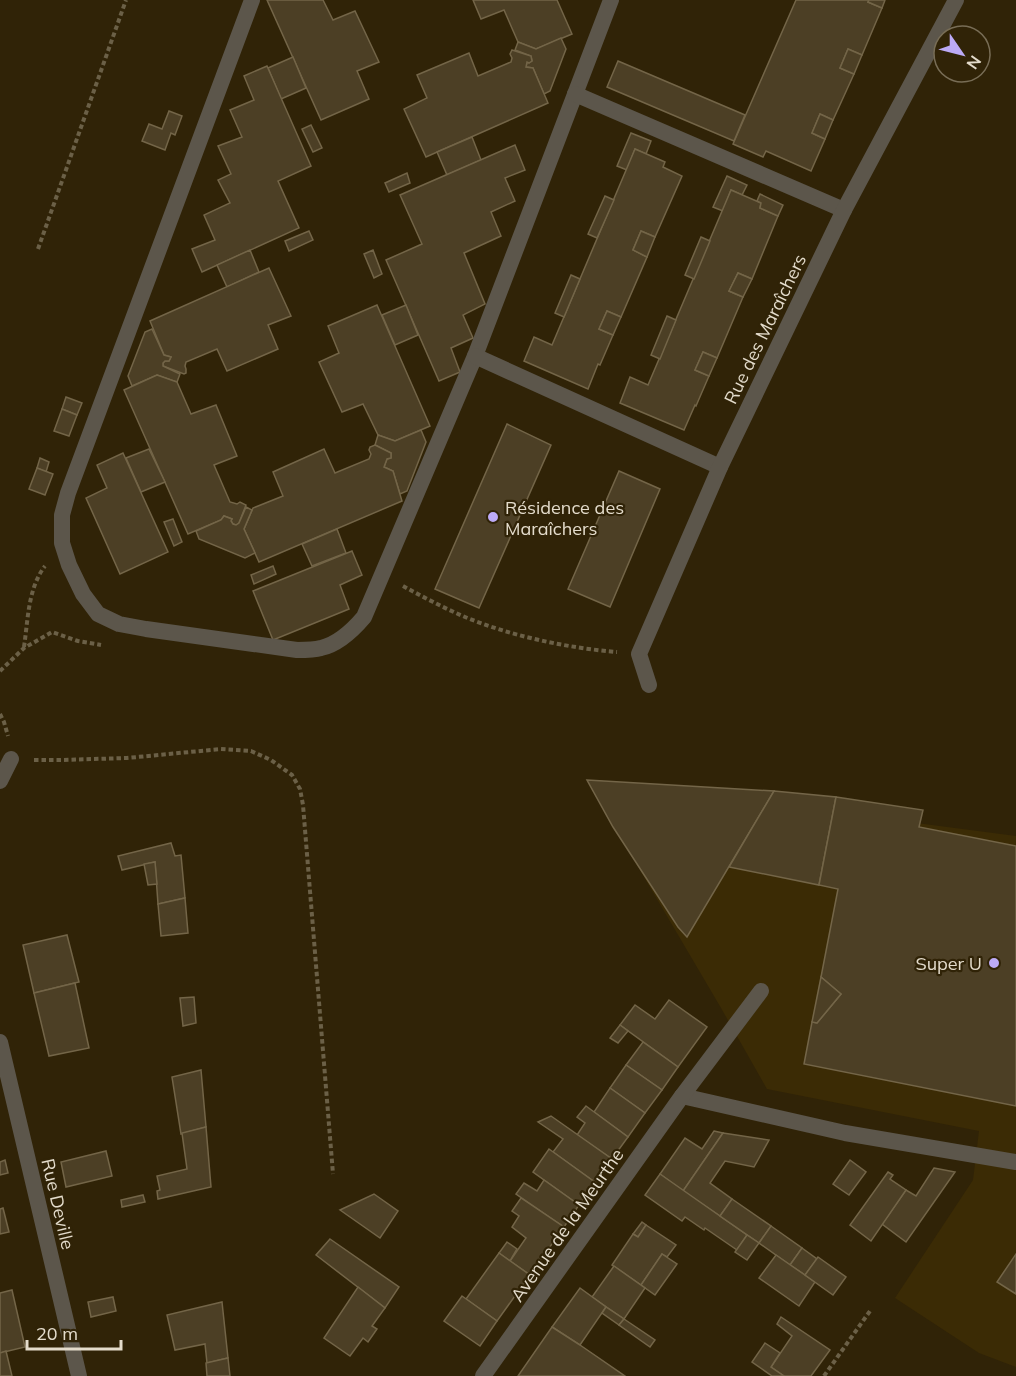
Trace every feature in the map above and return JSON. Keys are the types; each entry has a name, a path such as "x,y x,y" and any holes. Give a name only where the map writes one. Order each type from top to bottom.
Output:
{"street":[{"path":"252,0 68,493 62,515 62,543 69,565 83,594 98,614 120,624 146,629 297,650 322,648 340,639 364,617 475,356 611,0"},
{"name":"Rue des Maraîchers","path":"639,654 720,466 844,210 956,0"},
{"path":"575,94 844,210"},
{"path":"475,356 720,466"},
{"path":"639,654 649,684"},
{"path":"0,781 11,759"},
{"name":"Avenue de la Meurthe","path":"483,1376 682,1096 761,991"},
{"name":"Rue Deville","path":"0,1042 79,1376"},
{"path":"682,1096 844,1133 1016,1162"}],"path":[{"path":"38,249 126,0"},
{"path":"24,648 31,598 38,575 62,543"},
{"path":"382,576 465,617 524,636 591,650 639,654"},
{"path":"0,670 24,648 52,632"},
{"path":"11,759 127,758 221,749 251,751 271,760 292,775 300,789 303,805 333,1174"},
{"path":"825,1376 870,1311"}],"shaded area":[{"path":"587,780 1016,836 1016,1367 979,1353 895,1298 973,1180 979,1131 767,1089"}],"building":[{"path":"267,0 323,0 333,20 355,11 379,62 357,71 369,99 321,120"},
{"path":"473,0 557,0 572,34 536,49 518,42 504,10 481,19"},
{"path":"796,0 869,0 868,2 882,8 862,55 848,49 840,68 854,74 833,120 820,114 812,133 825,139 811,171 766,151 763,157 733,144"},
{"path":"869,0 885,0 882,8 868,2"},
{"path":"561,38 566,49 550,91 544,94 533,68 526,67 527,62 532,61 531,56 515,50 518,42 536,49"},
{"path":"848,49 862,55 854,74 840,68"},
{"path":"512,50 531,56 532,61 527,62 526,67 533,68 548,103 426,157 404,109 427,98 417,75 469,53 478,76 511,62"},
{"path":"293,57 306,88 281,99 268,68"},
{"path":"618,61 745,115 734,141 607,87"},
{"path":"267,66 311,166 278,181 299,228 202,272 192,249 215,240 204,215 230,203 218,180 231,174 218,146 242,137 230,110 254,100 244,76"},
{"path":"169,111 182,116 175,135 171,133 165,150 142,141 149,124 162,129"},
{"path":"820,114 833,120 825,139 812,133"},
{"path":"311,125 322,148 313,152 302,129"},
{"path":"631,133 651,141 646,154 635,149 627,170 617,166"},
{"path":"472,137 481,160 447,175 437,152"},
{"path":"515,145 525,170 505,178 515,201 491,212 501,236 464,253 485,304 463,315 473,338 451,348 460,372 439,381 386,260 422,244 400,195"},
{"path":"635,149 665,162 663,167 682,176 655,237 641,231 633,250 647,257 621,317 607,311 599,329 613,335 588,389 524,361 534,337 552,345"},
{"path":"407,173 410,183 389,192 385,183"},
{"path":"727,176 747,185 742,195 731,190 723,211 713,207"},
{"path":"731,190 761,203 760,208 778,216 752,279 738,273 729,291 743,297 717,358 703,352 695,370 709,376 684,430 620,403 630,377 648,385"},
{"path":"760,194 783,205 778,216 760,208 761,203 757,201"},
{"path":"605,196 614,200 597,238 588,234"},
{"path":"309,231 313,240 289,251 285,241"},
{"path":"641,231 655,237 647,257 633,250"},
{"path":"701,237 710,241 694,279 685,275"},
{"path":"250,250 259,272 227,287 217,265"},
{"path":"373,250 382,274 374,278 364,254"},
{"path":"269,268 291,316 268,325 278,349 227,371 217,349 186,362 186,373 184,374 163,366 163,363 169,361 171,357 164,355 150,321"},
{"path":"738,273 752,279 743,297 729,291"},
{"path":"571,275 580,279 564,317 555,313"},
{"path":"377,305 430,426 395,441 378,435 363,404 342,412 319,362 339,353 328,326"},
{"path":"406,305 418,335 395,345 382,315"},
{"path":"607,311 621,317 613,335 599,329"},
{"path":"667,316 676,320 660,359 651,355"},
{"path":"152,329 164,355 171,357 169,361 163,363 163,366 180,374 177,382 157,375 132,386 128,376 145,332"},
{"path":"703,352 717,358 709,376 695,370"},
{"path":"157,375 177,382 191,414 216,405 237,456 214,465 230,502 237,504 240,502 246,505 236,525 231,521 232,519 224,516 221,520 188,534 124,390"},
{"path":"66,397 82,403 77,415 62,409"},
{"path":"62,409 77,415 69,436 54,431"},
{"name":"Résidence des Maraîchers","path":"507,424 551,445 479,608 435,589"},
{"path":"421,430 426,442 407,491 400,494 393,471 384,467 387,459 391,458 391,453 375,445 378,435 395,441"},
{"path":"375,445 391,453 391,458 387,459 384,467 393,471 402,501 259,562 244,529 253,508 283,496 273,472 324,449 335,473 369,459 370,447"},
{"path":"149,449 165,482 141,492 126,458"},
{"path":"123,453 168,552 120,574 86,498 107,488 97,465"},
{"path":"40,458 49,462 46,472 37,468"},
{"path":"37,468 53,474 45,495 29,489"},
{"name":"Résidence des Maraîchers","path":"619,471 660,489 610,607 568,589"},
{"path":"246,507 252,510 244,529 255,553 245,558 199,539 196,531 221,520 224,516 232,519 233,524 239,523"},
{"path":"173,519 182,542 174,546 164,522"},
{"path":"337,529 346,553 312,566 302,544"},
{"path":"352,551 362,575 340,585 349,609 273,640 253,591"},
{"path":"273,566 276,574 254,584 251,575"},
{"path":"587,780 774,791 687,937 678,927 613,827"},
{"path":"774,791 836,797 819,885 729,867"},
{"path":"836,797 923,810 919,827 1016,846 1016,1106 804,1064 812,1022 817,1023 841,994 821,977 838,889 819,885"},
{"path":"171,843 175,856 181,855 185,898 158,904 155,862 122,870 118,856"},
{"path":"155,862 157,884 148,885 144,864"},
{"path":"185,898 188,933 161,936 158,904"},
{"path":"67,935 79,982 34,993 23,945"},
{"path":"821,977 841,994 817,1023 812,1022"},
{"path":"75,983 89,1048 49,1056 34,993"},
{"path":"194,997 196,1023 183,1026 180,998"},
{"path":"669,1000 707,1027 678,1067 620,1025 635,1005 655,1019"},
{"path":"620,1025 628,1031 618,1043 610,1038"},
{"path":"643,1042 678,1067 662,1090 626,1065"},
{"path":"626,1065 662,1090 645,1113 610,1088"},
{"path":"201,1070 206,1127 181,1134 172,1077"},
{"path":"610,1088 645,1113 628,1137 594,1112"},
{"path":"586,1106 628,1137 612,1159 577,1135 585,1123 577,1117"},
{"path":"551,1116 612,1159 596,1183 553,1152 563,1139 538,1122"},
{"path":"206,1127 211,1187 158,1199 157,1191 160,1190 157,1176 187,1169 182,1133"},
{"path":"714,1131 723,1133 683,1191 660,1174 685,1138 702,1149"},
{"path":"723,1133 769,1140 754,1167 725,1161 710,1183 732,1199 720,1216 683,1191"},
{"path":"549,1149 596,1183 579,1205 533,1172"},
{"path":"106,1151 112,1176 66,1187 61,1162"},
{"path":"5,1160 8,1173 0,1175 0,1162"},
{"path":"850,1160 866,1172 849,1195 833,1184"},
{"path":"934,1168 955,1172 906,1242 882,1224 906,1190 916,1196"},
{"path":"888,1172 893,1175 890,1179 906,1190 871,1241 850,1225"},
{"path":"660,1174 747,1235 737,1250 685,1217 682,1221 645,1195"},
{"path":"544,1180 579,1205 564,1227 516,1194 524,1183 537,1191"},
{"path":"374,1194 398,1211 380,1238 340,1210"},
{"path":"143,1195 145,1202 122,1207 121,1200"},
{"path":"521,1198 564,1227 530,1275 510,1261 526,1238 512,1227 519,1216 512,1211"},
{"path":"732,1199 771,1226 759,1243 720,1216"},
{"path":"3,1208 9,1232 0,1234 0,1209"},
{"path":"642,1222 646,1225 638,1237 633,1234"},
{"path":"646,1225 676,1245 667,1257 662,1254 641,1285 612,1265 633,1234 638,1237"},
{"path":"771,1226 802,1248 790,1265 759,1243"},
{"path":"747,1235 759,1243 747,1260 735,1252"},
{"path":"330,1239 399,1287 385,1308 316,1255"},
{"path":"507,1242 517,1249 510,1261 499,1253"},
{"path":"802,1248 817,1259 805,1275 790,1265"},
{"path":"499,1253 530,1275 497,1321 466,1299"},
{"path":"662,1254 677,1264 655,1295 641,1285"},
{"path":"1016,1254 1016,1294 997,1282"},
{"path":"776,1255 815,1282 799,1306 759,1278"},
{"path":"818,1257 846,1277 833,1295 805,1275"},
{"path":"614,1266 645,1288 624,1319 592,1297"},
{"path":"358,1287 385,1308 372,1326 377,1329 368,1342 363,1338 350,1356 324,1338"},
{"path":"580,1288 606,1307 580,1345 552,1327"},
{"path":"12,1290 25,1347 0,1353 0,1293"},
{"path":"462,1296 497,1321 480,1346 444,1321"},
{"path":"113,1297 116,1311 91,1317 88,1302"},
{"path":"222,1302 228,1358 207,1363 205,1344 175,1350 167,1315"},
{"path":"606,1307 624,1319 619,1325 602,1313"},
{"path":"781,1317 830,1350 811,1376 784,1376 771,1367 792,1336 777,1324"},
{"path":"624,1319 655,1340 650,1347 619,1325"},
{"path":"552,1327 580,1345 625,1376 518,1376"},
{"path":"765,1343 780,1353 771,1367 784,1376 772,1376 752,1362"},
{"path":"6,1351 12,1376 0,1376 0,1353"},
{"path":"228,1358 230,1376 207,1376 206,1363"}],"place":[{"name":"Résidence des Maraîchers","path":"493,517"},
{"name":"Super U","path":"994,963"}]}
